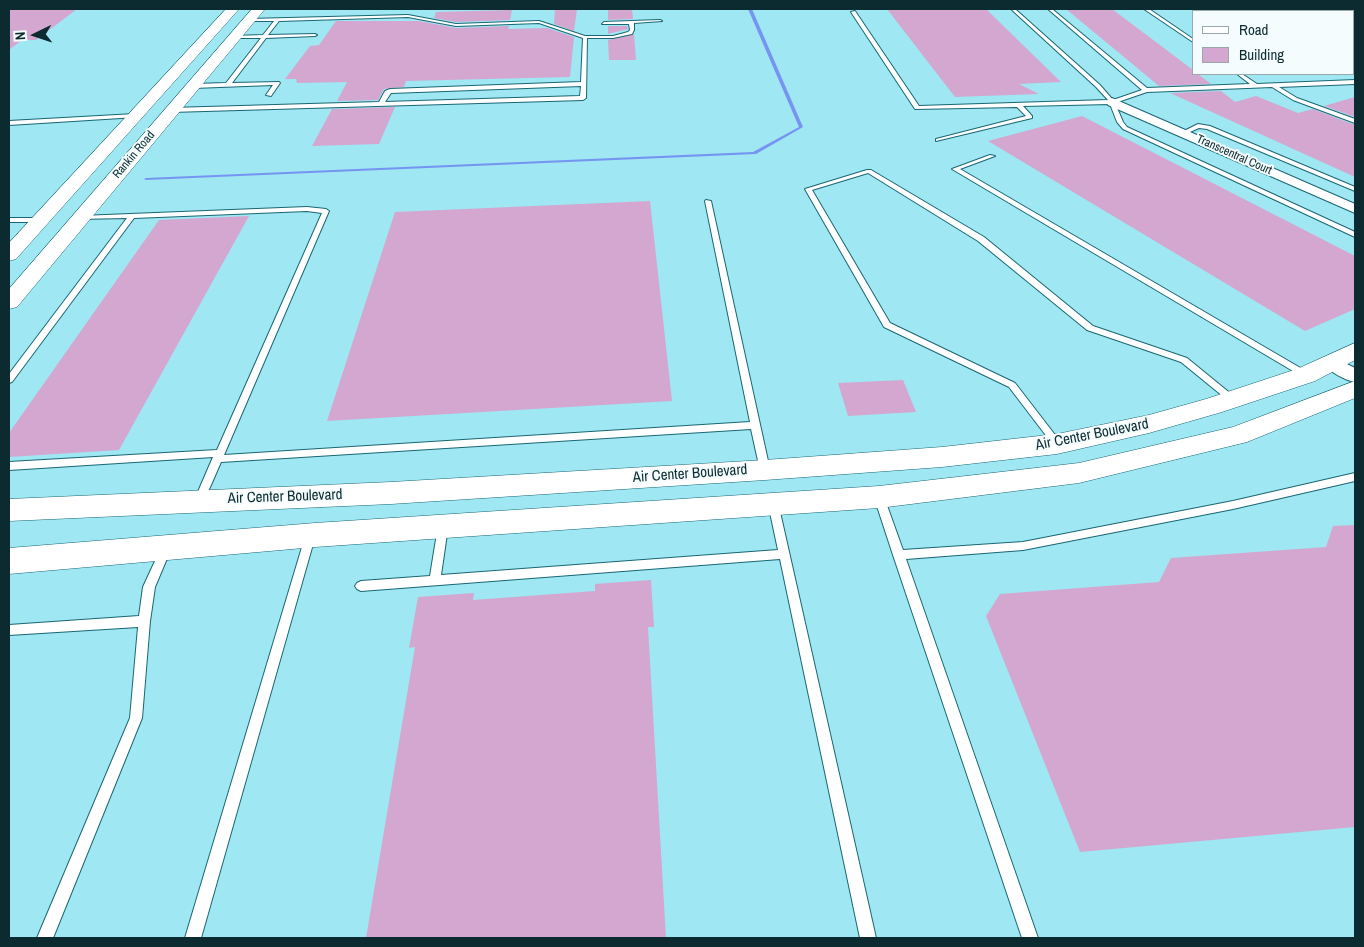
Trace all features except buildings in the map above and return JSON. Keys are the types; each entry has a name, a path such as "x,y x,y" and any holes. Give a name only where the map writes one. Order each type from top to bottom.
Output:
{"street":[{"name":"Rankin Road","path":"9,255 233,9"},
{"name":"Rankin Road","path":"9,302 254,14"},
{"path":"222,20 254,14"},
{"name":"Transcentral Court","path":"1112,102 1355,209"},
{"path":"135,116 171,110"},
{"path":"41,220 80,218"},
{"path":"1344,357 1355,376"},
{"name":"Air Center Boulevard","path":"9,510 322,496 765,470 942,457 1057,444 1149,424 1233,400 1306,375 1344,357"},
{"path":"9,560 443,526 879,497 1079,473 1238,435 1355,389"},
{"path":"1057,444 1079,473"},
{"path":"765,470 773,504"},
{"path":"310,536 322,496"}],"lane":[{"path":"1013,9 1112,102 1120,122 1126,128 1355,235"},
{"path":"1050,9 1146,90"},
{"path":"1146,9 1192,41"},
{"path":"853,12 918,108 1112,102 1146,90 1355,82"},
{"path":"254,14 278,19 408,16 456,25 539,20 585,38 630,33 632,30 631,22"},
{"path":"228,84 278,19"},
{"path":"604,23 660,21"},
{"path":"235,37 315,35"},
{"path":"171,110 583,98 585,38"},
{"path":"1240,75 1255,85"},
{"path":"193,86 277,83 269,95"},
{"path":"381,104 387,92 390,91 584,84"},
{"path":"1273,85 1295,99 1355,121"},
{"path":"938,140 1030,117 1018,105"},
{"path":"9,123 135,116"},
{"path":"1183,133 1198,126 1208,128 1355,189"},
{"path":"992,156 955,169 1306,375"},
{"path":"1057,444 1012,385 887,325 808,189 869,171 981,240 1090,328 1184,360 1233,400"},
{"path":"708,201 765,470"},
{"path":"80,218 307,209 326,211 199,501"},
{"path":"9,380 132,216"},
{"path":"9,220 41,220"},
{"path":"9,466 219,456 755,424"},
{"path":"898,555 1023,546 1233,506 1355,476"},
{"path":"879,497 1030,938"},
{"path":"773,504 868,938"},
{"path":"435,580 443,526"},
{"path":"193,938 310,536"},
{"path":"46,938 136,718 144,621 149,587 166,549"},
{"path":"361,586 784,554"},
{"path":"9,630 144,621"}],"waterway":[{"path":"146,179 754,153 801,127 750,9"}]}
